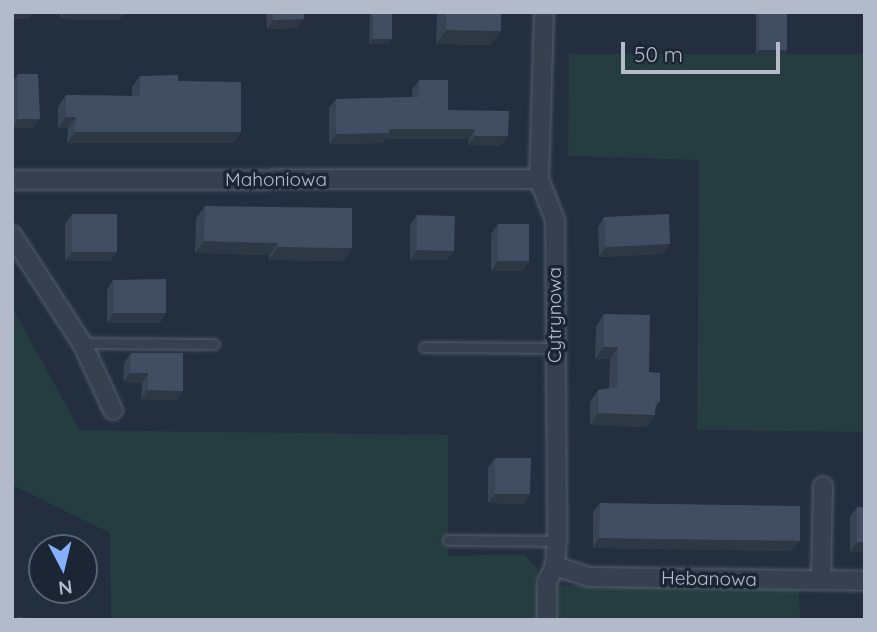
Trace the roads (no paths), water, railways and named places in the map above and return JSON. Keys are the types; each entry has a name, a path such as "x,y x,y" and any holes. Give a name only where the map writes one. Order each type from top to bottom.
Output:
{"street":[{"name":"Cytrynowa","path":"544,12 539,179 555,220 557,541 555,566 547,583 547,620"},
{"name":"Mahoniowa","path":"12,180 539,179"},
{"path":"12,235 82,343 113,410"},
{"path":"821,580 823,486"},
{"name":"Hebanowa","path":"555,566 589,577 865,581"}],"lane":[{"path":"82,343 214,344"},
{"path":"424,347 555,348"},
{"path":"448,540 557,541"}]}
